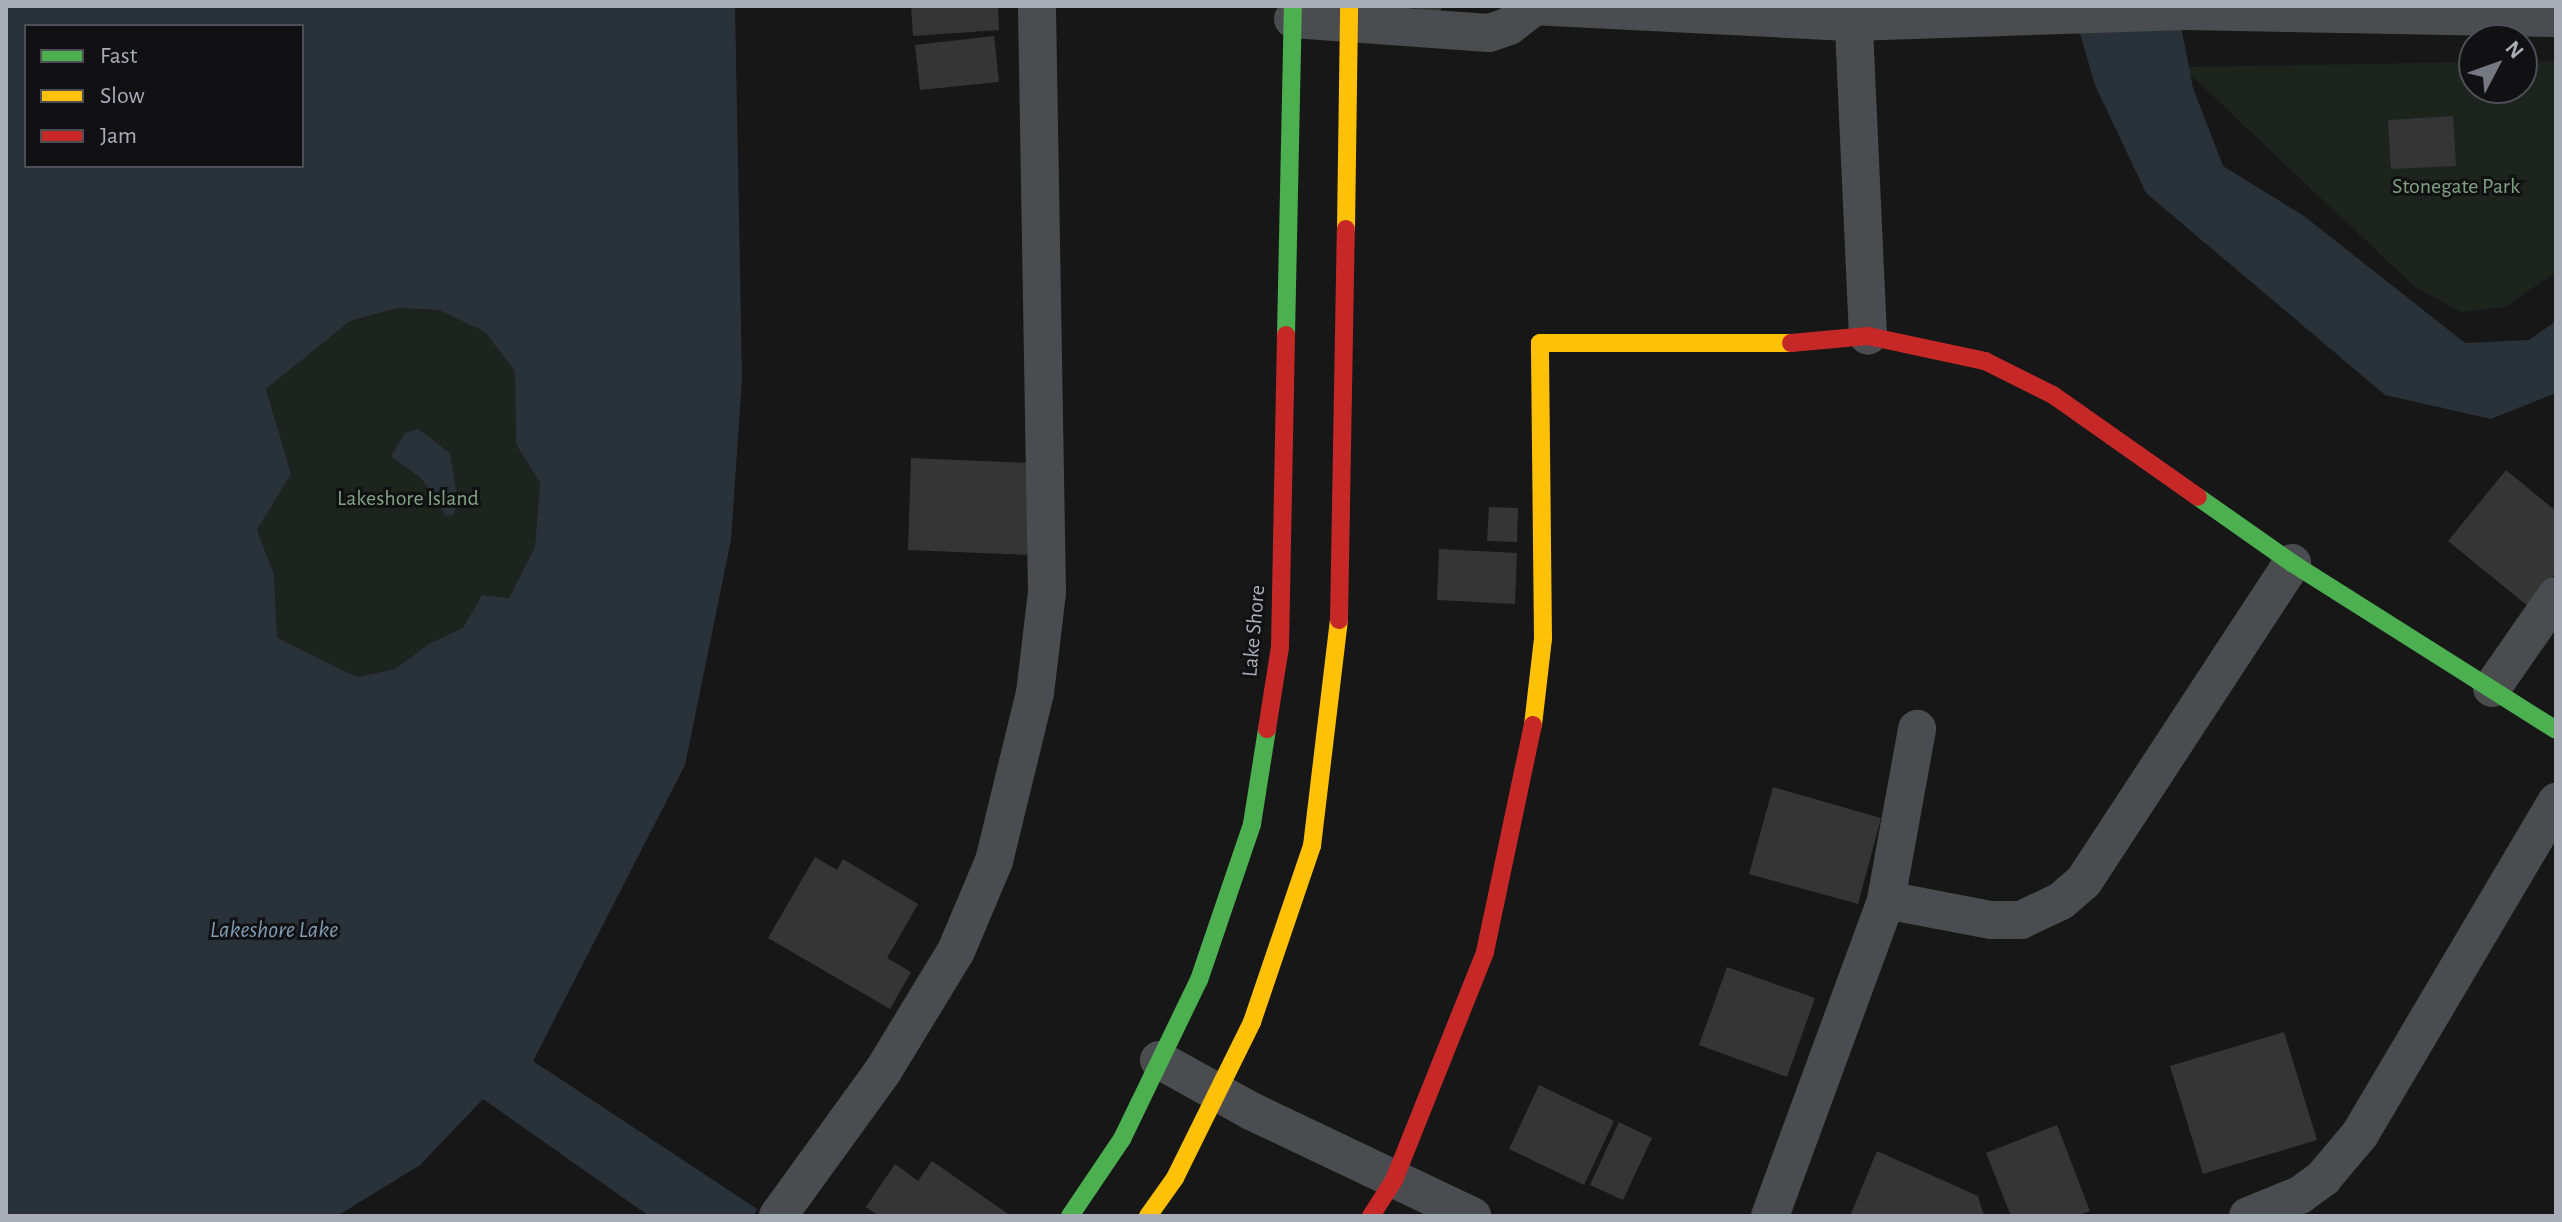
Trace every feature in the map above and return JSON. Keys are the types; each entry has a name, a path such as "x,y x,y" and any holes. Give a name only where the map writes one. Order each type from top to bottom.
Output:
{"street":[{"path":"778,1216 883,1071 956,951 994,861 1035,693 1047,593 1037,6"},
{"path":"1293,12 1365,15 1489,33 1509,26 1533,6 1853,14 2246,10 2556,18"},
{"name":"Lake Shore","path":"1070,1216 1122,1139 1199,980 1252,824 1280,647 1293,12"},
{"path":"1853,14 1868,336"},
{"path":"1148,1216 1175,1178 1252,1022 1312,846 1339,648 1365,15"},
{"path":"1371,1216 1394,1180 1485,952 1530,746 1543,639 1540,343 1770,345 1868,336 1985,361 2053,395 2292,563 2556,730"},
{"path":"1886,900 2021,920 2061,901 2084,881 2292,563"},
{"path":"2492,688 2556,596"},
{"path":"1770,1216 1886,900 1917,729"},
{"path":"2248,1216 2300,1195 2323,1178 2360,1134 2556,802"},
{"path":"1159,1060 1394,1180 1472,1216"}],"green space":[{"name":"Stonegate Park","path":"2556,61 2556,272 2505,307 2461,312 2416,288 2182,67 2458,62 2458,104 2538,104 2538,62"},
{"name":"Lakeshore Island","path":"398,308 439,310 485,332 515,371 516,444 540,483 535,547 509,598 482,595 463,628 430,643 395,669 357,677 277,639 274,574 257,530 291,474 266,389 350,321"}],"water":[{"name":"Lakeshore Lake","path":"6,6 735,6 742,378 731,540 685,765 533,1061 757,1209 753,1216 649,1216 483,1099 420,1165 337,1216 6,1216","holes":["398,308 439,310 485,332 515,371 516,444 540,483 535,547 509,598 482,595 463,628 430,643 395,669 357,677 277,638 274,574 257,530 291,474 266,389 350,321"]},
{"path":"2072,6 2177,6 2193,88 2223,166 2304,216 2465,343 2529,340 2556,321 2556,393 2491,419 2385,395 2146,193 2095,85"},
{"path":"418,429 450,453 458,502 454,514 446,516 422,479 391,456 405,433"}],"building":[{"path":"911,6 998,6 999,30 913,36"},
{"path":"1417,6 1442,6 1441,11 1416,9"},
{"path":"994,36 999,82 920,90 915,45"},
{"path":"2453,116 2456,166 2391,169 2388,120"},
{"path":"911,458 1031,463 1027,555 908,550"},
{"path":"2506,470 2556,511 2556,572 2529,607 2448,541"},
{"path":"1489,507 1518,508 1517,542 1487,541"},
{"path":"1439,549 1517,553 1515,604 1437,600"},
{"path":"1773,787 1881,818 1858,904 1749,874"},
{"path":"815,857 837,870 843,859 918,904 887,958 911,972 890,1009 768,938"},
{"path":"1727,967 1815,998 1787,1077 1699,1045"},
{"path":"2284,1032 2317,1140 2203,1174 2170,1066"},
{"path":"1539,1085 1614,1121 1584,1185 1509,1149"},
{"path":"1619,1122 1652,1138 1623,1200 1590,1185"},
{"path":"2057,1125 2090,1211 2077,1216 2011,1216 1986,1153"},
{"path":"1877,1151 1978,1196 1984,1216 1850,1216"},
{"path":"932,1161 1011,1216 879,1216 866,1207 895,1164 918,1181"}],"traffic: fast":[{"path":"1286,335 1293,6"},
{"path":"2198,497 2292,563 2556,730"},
{"path":"1070,1216 1122,1139 1199,980 1252,824 1267,729"}],"traffic: slow":[{"path":"1346,229 1349,6"},
{"path":"1533,725 1543,639 1540,343 1791,343"},
{"path":"1148,1216 1175,1178 1252,1022 1312,846 1339,620"}],"traffic: jam":[{"path":"1339,620 1346,229"},
{"path":"1267,729 1280,647 1286,335"},
{"path":"1791,343 1868,336 1985,361 2053,395 2198,497"},
{"path":"1371,1216 1394,1180 1485,952 1533,725"}]}
